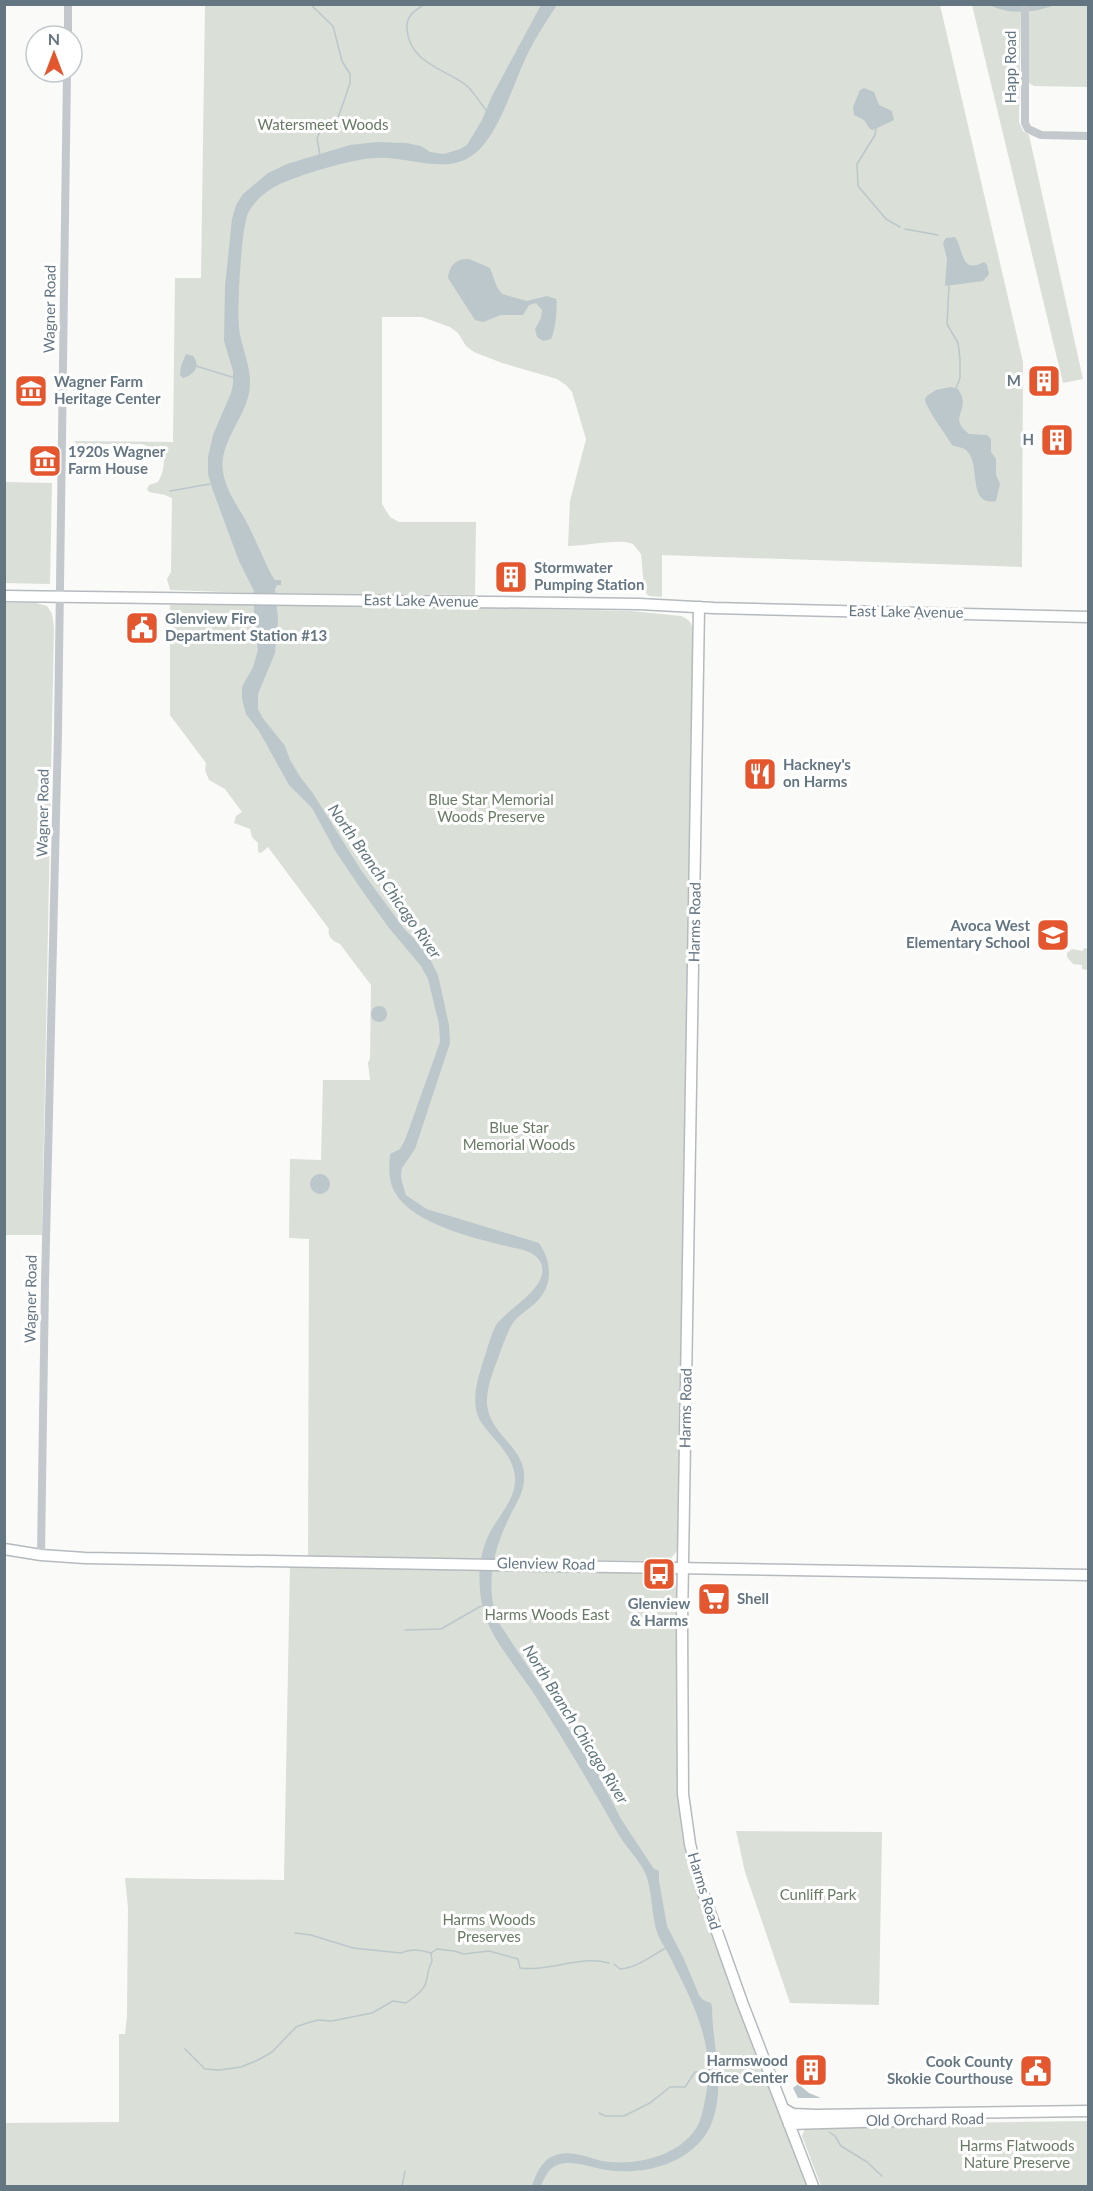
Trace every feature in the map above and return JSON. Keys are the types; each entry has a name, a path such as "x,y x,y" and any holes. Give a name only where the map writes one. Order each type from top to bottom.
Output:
{"main road":[{"name":"East Lake Avenue","path":"4,596 639,604 1089,617"},
{"name":"Harms Road","path":"699,607 683,1567 682,1769 690,1844 700,1884 714,1927 789,2116 813,2187"},
{"name":"Glenview Road","path":"4,1549 41,1555 85,1558 1089,1575"},
{"name":"Old Orchard Road","path":"789,2116 799,2119 816,2115 1089,2111"},
{"name":"Old Orchard Road","path":"789,2116 1089,2118"}],"street":[{"path":"68,4 68,24"},
{"name":"Happ Road","path":"1025,4 1024,116 1028,129 1041,135 1089,135"},
{"name":"Wagner Road","path":"41,1555 67,84"}],"green space":[{"name":"Watersmeet Woods","path":"205,5 940,5 1023,362 1022,567 662,555 662,597 649,596 644,587 641,554 633,544 611,542 568,546 570,501 586,439 572,392 566,385 557,379 474,352 450,327 422,317 382,317 382,504 390,517 399,522 476,522 475,595 170,590 167,579 171,572 172,498 149,492 147,489 149,485 158,482 161,475 164,463 162,451 142,444 77,444 74,441 173,442 175,278 201,278"},
{"path":"972,5 990,5 1021,12 1019,122 1023,131 1029,135 1083,379 1063,383"},
{"path":"1029,5 1088,5 1088,87 1034,86 1029,83"},
{"path":"5,482 52,483 50,584 5,583"},
{"path":"5,603 36,603 47,606 52,614 54,627 42,1235 5,1235"},
{"name":"Blue Star Memorial Woods Preserve","path":"280,604 631,611 681,616 690,622 694,638 694,687 678,1550 671,1558 659,1561 308,1557 309,1239 289,1238 290,1159 321,1160 323,1080 370,1080 368,1063 370,1059 371,985 340,944 331,938 329,929 268,847 261,853 258,852 258,843 252,837 250,829 234,823 236,816 242,812 225,789 209,780 205,770 206,763 170,715 170,605","holes":["402,1168 401,1177 406,1195 427,1209 444,1214 417,1209 405,1203 390,1180"]},
{"path":"1084,948 1088,949 1088,970 1082,969 1082,965 1073,964 1067,957 1067,953 1072,949 1083,951"},
{"name":"Harms Woods Preserves","path":"290,1564 537,1568 669,1574 674,1578 678,1599 682,1820 768,2082 808,2186 5,2186 4,2123 119,2122 119,2034 125,2034 127,2016 128,1908 125,1878 284,1880"},
{"name":"Cunliff Park","path":"736,1831 882,1832 879,2005 790,2003 745,1872"},
{"name":"Harms Flatwoods Nature Preserve","path":"1088,2121 1088,2186 821,2186 802,2136 805,2128 823,2125"}],"shaded area":[{"path":"541,5 557,5 529,51 497,124 480,149 470,157 448,164 388,158 354,161 325,168 276,186 251,207 244,233 239,304 239,328 250,375 249,394 225,449 223,460 223,472 230,493 271,574 275,580 281,580 281,585 277,585 275,589 278,620 275,653 258,694 258,709 285,746 301,778 361,870 405,930 425,949 438,975 449,1025 450,1043 415,1149 402,1168 401,1177 406,1195 427,1209 539,1243 548,1263 549,1277 544,1291 538,1301 511,1325 488,1390 489,1415 520,1459 524,1480 495,1556 491,1583 494,1610 499,1623 588,1755 621,1819 654,1869 659,1871 667,1926 699,1995 703,2000 711,2003 712,2007 718,2094 712,2122 705,2136 695,2147 668,2163 638,2171 607,2170 575,2163 563,2163 552,2168 541,2186 532,2186 543,2163 563,2153 609,2162 634,2162 660,2155 683,2143 692,2134 702,2115 708,2071 704,2036 692,2002 658,1935 646,1875 619,1835 549,1717 497,1640 483,1610 480,1565 486,1540 507,1506 513,1492 515,1477 507,1455 478,1416 476,1386 495,1327 526,1298 539,1281 542,1272 541,1263 535,1255 526,1251 462,1234 430,1222 405,1205 393,1189 390,1154 400,1149 405,1140 440,1042 439,1024 428,979 421,966 389,928 361,889 336,852 312,808 289,785 259,731 246,714 242,687 253,667 258,650 254,620 254,591 239,561 212,488 208,474 208,457 213,435 233,384 233,371 224,341 225,286 232,219 236,205 243,194 268,173 287,164 350,145 377,142 406,143 421,146 430,152 444,154 467,145"},
{"path":"990,5 1054,5 1039,10 1014,12"},
{"path":"864,88 874,92 879,105 892,111 894,120 873,130 864,120 854,115 853,107 860,90"},
{"path":"955,237 967,263 976,265 984,262 987,265 989,274 983,281 945,286 947,259 943,243 946,238"},
{"path":"469,259 490,268 502,294 527,301 547,296 556,299 556,319 551,339 543,341 537,337 535,329 541,318 542,310 536,303 529,305 523,315 501,315 483,322 475,320 448,278 454,264 460,260"},
{"path":"186,354 193,356 196,367 190,375 183,378 180,375 181,366"},
{"path":"951,387 958,389 962,397 963,403 959,418 963,428 969,434 987,435 991,439 991,452 996,459 996,475 1000,484 996,501 987,501 981,497 971,456 966,450 952,445 926,403 927,396 936,390"},
{"path":"376,1006 382,1006 387,1014 385,1020 376,1022 371,1017 371,1011"},
{"path":"316,1174 324,1174 330,1180 330,1188 324,1194 316,1194 310,1188 310,1180"},
{"path":"798,2084 809,2093 821,2098 798,2098 793,2088"}],"waterway":[{"path":"310,4 333,26 342,61 350,74 350,83 337,120 322,128 317,138 320,155"},
{"path":"425,4 414,12 408,21 409,40 414,49 429,63 466,85 487,111"},
{"path":"876,129 875,135 857,164 858,186 886,219 900,227"},
{"path":"905,229 938,235"},
{"path":"949,286 947,324 958,343 960,359 960,378 956,388"},
{"path":"196,366 235,378"},
{"path":"170,491 210,484"},
{"path":"405,1630 441,1629 481,1606"},
{"path":"295,1933 311,1935 353,1948 401,1953 416,1950 431,1953"},
{"path":"614,1964 620,1969 632,1966 666,1948"},
{"path":"185,2049 205,2069 241,2067 272,2052 296,2027 318,2020 332,2021 372,2013 393,2001 406,2003 424,1988 432,1961 431,1953 437,1949 464,1954 489,1951 518,1959 520,1968 531,1969 587,1961 609,1963"},
{"path":"599,2113 605,2116 624,2116 650,2103 670,2087 685,2087 695,2072 708,2071"},
{"path":"829,2132 835,2136 841,2146 867,2162 882,2176"},
{"path":"402,2186 405,2171"}],"place":[{"name":"M","path":"1044,381"},
{"name":"Wagner Farm Heritage Center","path":"31,391"},
{"name":"H","path":"1057,440"},
{"name":"1920s Wagner Farm House","path":"45,461"},
{"name":"Stormwater Pumping Station","path":"511,577"},
{"name":"Glenview Fire Department Station #13","path":"142,628"},
{"name":"Hackney's on Harms","path":"760,774"},
{"name":"Avoca West Elementary School","path":"1053,935"},
{"name":"Glenview & Harms","path":"659,1574"},
{"name":"Shell","path":"714,1599"},
{"name":"Harmswood Office Center","path":"811,2070"},
{"name":"Cook County Skokie Courthouse","path":"1036,2071"}],"water label":[{"name":"North Branch Chicago River","path":"385,881"},
{"name":"North Branch Chicago River","path":"576,1724"}],"park label":[{"name":"Blue Star Memorial Woods","path":"519,1136"},
{"name":"Harms Woods East","path":"547,1615"}]}
